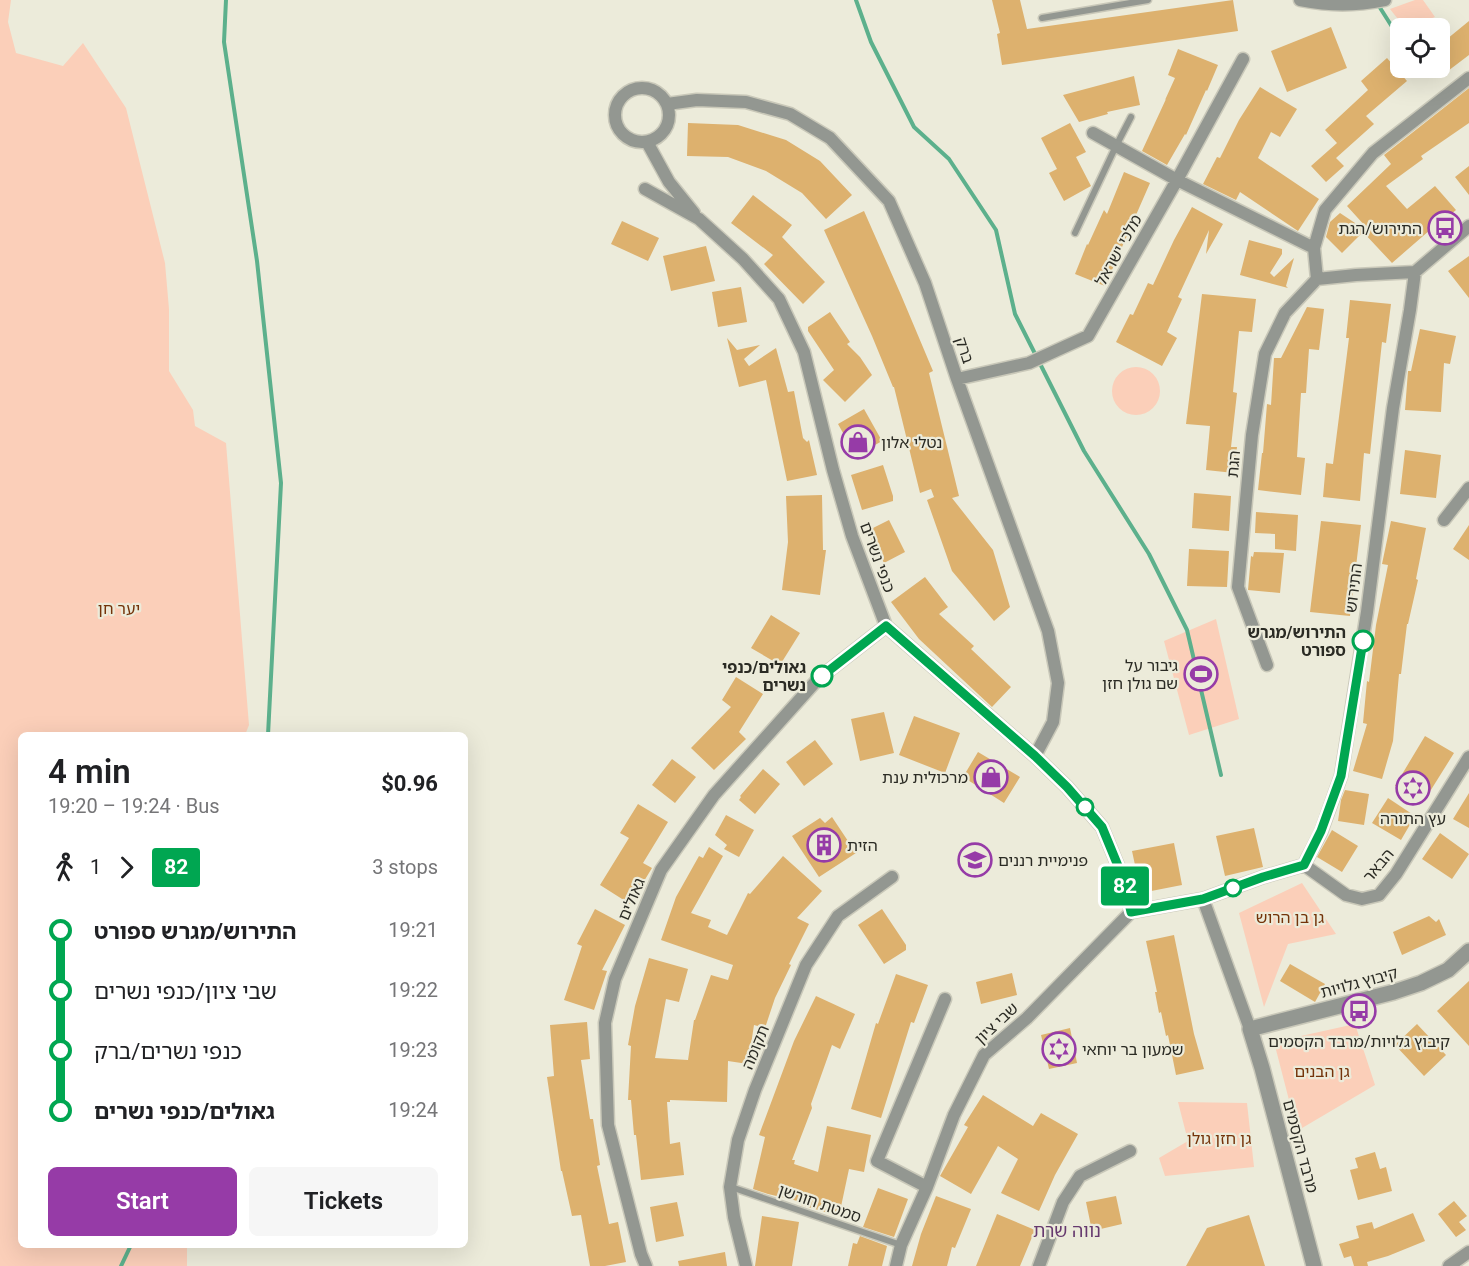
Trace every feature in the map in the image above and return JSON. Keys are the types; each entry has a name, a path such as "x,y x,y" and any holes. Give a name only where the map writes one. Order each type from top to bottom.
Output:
{"street":[{"path":"1300,0 1336,5 1356,5 1385,0"},
{"name":"מלכי ישראל","path":"957,379 1029,363 1088,336 1243,58"},
{"path":"1469,78 1373,153 1325,210 1314,248 1317,279 1356,274 1415,272 1469,226"},
{"path":"636,88 655,91 667,104 669,112 669,120 661,135 647,142 629,139 616,125 616,106 621,98 636,88"},
{"name":"ברק","path":"667,104 697,100 746,102 790,114 830,138 889,201 925,283 957,379 1048,631 1058,683 1053,722 1035,756"},
{"path":"1093,133 1177,180 1314,248"},
{"path":"647,142 669,182 699,219"},
{"name":"כנפי נשרים","path":"645,189 699,219 743,259 779,299 804,352 852,536 886,626 1035,756 1067,787 1102,827 1123,878 1131,912"},
{"name":"התירוש","path":"1304,865 1321,831 1341,776 1367,612 1392,408 1415,272"},
{"name":"הגת","path":"1267,665 1238,587 1252,435 1265,354 1285,313 1317,279"},
{"path":"1444,520 1469,488"},
{"name":"גאולים","path":"646,1266 608,1125 605,1023 615,979 661,870 714,795 818,679 886,626"},
{"name":"הבאר","path":"1304,865 1346,896 1362,899 1379,895 1396,874 1469,757"},
{"path":"1131,912 1203,899 1304,865"},
{"name":"תקומה","path":"746,1266 734,1217 730,1187 738,1140 755,1090 806,965 838,915 891,877"},
{"name":"מרבד הקסמים","path":"1203,899 1250,1029 1314,1266"},
{"name":"שבי ציון","path":"896,1266 901,1245 927,1187 954,1115 984,1055 1027,1018 1131,912"},
{"name":"קיבוץ גלויות","path":"1250,1029 1421,983 1448,970 1469,951"},
{"path":"927,1187 877,1161 945,999"},
{"path":"1040,1266 1063,1202 1080,1176 1130,1151"},
{"path":"1449,1266 1469,1252"}],"lane":[{"path":"1042,18 1148,0"},
{"path":"1075,233 1131,117"},
{"name":"סמטת חורשן","path":"730,1187 901,1245"}],"green space":[{"name":"יער חן","path":"0,0 11,0 8,22 16,53 63,66 83,43 126,108 165,263 169,309 169,371 193,410 195,426 226,443 249,725 246,732 18,732 18,1248 187,1248 187,1266 0,1266"},
{"path":"1415,0 1423,0 1435,17 1397,18 1390,9"},
{"path":"1136,367 1153,374 1160,391 1153,408 1136,415 1119,408 1112,391 1119,374"},
{"name":"גיבור על שם גולן חזן","path":"1216,619 1239,719 1189,735 1164,641"},
{"name":"גן בן הרוש","path":"1302,883 1336,934 1288,944 1264,1007 1239,913"},
{"name":"גן הבנים","path":"1355,1024 1375,1085 1297,1131 1274,1042"},
{"name":"גן חזן גולן","path":"1178,1102 1247,1103 1254,1167 1165,1176 1159,1158 1188,1141"}],"building":[{"path":"992,0 1020,0 1027,29 1233,0 1238,31 1002,65 997,34 1000,33"},
{"path":"1469,21 1469,55 1450,69 1450,37"},
{"path":"1331,27 1347,68 1287,92 1271,51"},
{"path":"1178,49 1218,65 1186,135 1167,165 1142,151 1175,78 1168,75"},
{"path":"1387,58 1390,61 1390,78 1404,78 1407,81 1366,116 1374,124 1336,158 1344,166 1326,182 1311,166 1337,143 1325,130 1368,90 1361,81"},
{"path":"1134,76 1140,105 1107,112 1108,114 1079,122 1063,95"},
{"path":"1260,87 1297,109 1280,137 1271,132 1258,158 1319,199 1298,231 1240,192 1236,200 1203,184"},
{"path":"1469,88 1469,123 1421,156 1423,159 1386,186 1407,209 1435,186 1456,210 1392,263 1363,232 1342,253 1326,237 1330,222 1340,213 1364,229 1366,227 1347,206 1391,164 1384,155"},
{"path":"688,123 738,125 786,140 820,161 852,195 826,219 802,193 766,171 728,157 687,156"},
{"path":"1070,123 1086,152 1076,157 1091,186 1064,201 1049,173 1057,169 1041,138"},
{"path":"1469,166 1469,195 1455,177"},
{"path":"1124,172 1150,183 1105,286 1075,274 1104,210 1107,214"},
{"path":"753,195 792,225 782,237 825,282 803,304 764,264 773,255 731,223"},
{"path":"1192,207 1223,224 1206,254 1209,230 1178,297 1182,299 1167,332 1177,338 1162,366 1116,342 1130,314 1133,315 1148,283 1153,285"},
{"path":"864,211 933,371 929,373 959,496 952,498 993,550 1010,607 994,621 952,571 927,500 934,497 931,489 920,493 894,387 824,230"},
{"path":"622,221 659,238 648,261 611,244"},
{"path":"1249,240 1282,249 1282,254 1270,273 1274,277 1294,258 1286,286 1288,288 1240,275"},
{"path":"706,246 715,281 671,291 663,256"},
{"path":"1469,256 1469,298 1448,271"},
{"path":"741,287 747,322 718,327 712,292"},
{"path":"1202,294 1256,299 1252,332 1239,331 1233,392 1237,393 1231,447 1237,447 1234,473 1206,470 1210,426 1186,424"},
{"path":"1350,300 1391,304 1386,343 1382,342 1370,454 1364,453 1360,501 1323,497 1326,463 1333,464 1349,338 1346,338"},
{"path":"1307,307 1324,309 1319,350 1309,349 1306,393 1301,393 1297,457 1305,458 1301,495 1258,490 1267,404 1271,405 1274,358 1281,358"},
{"path":"830,312 850,342 847,344 860,357 872,375 845,402 823,380 834,370 808,331 808,327"},
{"path":"1420,329 1456,336 1450,364 1444,363 1441,412 1405,410 1408,371 1411,371"},
{"path":"727,338 737,350 760,345 744,359 749,366 776,348 788,392 794,391 803,438 807,442 809,440 817,475 787,481 766,380 739,387"},
{"path":"864,409 882,441 856,456 838,424"},
{"path":"1405,450 1441,455 1436,498 1400,494"},
{"path":"883,465 893,501 862,510 851,475"},
{"path":"1194,493 1231,496 1229,531 1192,528"},
{"path":"822,495 823,550 826,550 820,595 782,590 788,542 786,496"},
{"path":"1256,512 1298,515 1296,551 1275,549 1275,534 1255,533"},
{"path":"889,520 905,552 884,563 867,531"},
{"path":"1321,521 1361,525 1350,616 1310,612"},
{"path":"1391,521 1426,528 1416,579 1418,580 1407,624 1401,674 1399,674 1393,741 1382,779 1353,771 1367,724 1363,723 1367,681 1369,682 1376,625 1388,565 1382,564"},
{"path":"1469,525 1469,560 1453,549"},
{"path":"1189,549 1229,551 1227,587 1187,586"},
{"path":"1254,552 1284,553 1280,593 1248,590 1251,556 1253,557"},
{"path":"925,577 948,607 939,614 974,646 971,649 1011,687 992,707 919,639 891,602"},
{"path":"771,615 800,633 780,665 751,648"},
{"path":"736,677 763,694 739,732 746,739 714,770 691,748 731,707 722,700"},
{"path":"884,712 894,753 860,761 851,719"},
{"path":"914,716 960,733 945,773 899,755"},
{"path":"1425,736 1454,753 1424,801 1415,795 1417,789 1395,786"},
{"path":"815,740 833,764 804,786 786,762"},
{"name":"מרכולית ענת","path":"978,752 1020,777 1004,803 963,777"},
{"path":"672,759 696,777 675,803 652,785"},
{"path":"763,769 780,784 755,814 739,800"},
{"path":"1345,790 1369,794 1364,825 1338,821"},
{"path":"1469,793 1469,828 1453,819"},
{"path":"1388,798 1415,816 1401,840 1372,823"},
{"path":"638,804 668,822 643,863 652,868 630,904 600,885 629,838 620,833"},
{"path":"726,815 754,830 739,857 724,849 727,845 715,835"},
{"name":"הזית","path":"832,817 856,853 819,877 792,836 820,818 825,823"},
{"path":"1254,828 1263,867 1225,876 1216,836"},
{"path":"1332,830 1358,846 1342,872 1317,857"},
{"path":"1440,833 1469,854 1452,879 1422,859"},
{"path":"1174,843 1182,885 1141,893 1132,851"},
{"path":"709,847 723,856 691,913 711,920 708,927 727,935 748,893 750,894 783,856 822,891 797,918 809,924 789,964 791,965 775,998 765,1028 754,1025 748,1064 728,1061 727,1102 670,1100 667,1102 670,1144 680,1142 684,1175 641,1180 631,1100 628,1100 631,1046 628,1045 635,1006 649,958 688,969 679,1002 666,999 655,1058 688,1060 694,1020 711,975 728,980 733,965 661,940 676,897 699,856 703,858"},
{"path":"595,909 625,925 602,970 607,971 594,1010 564,1000 582,946 577,944"},
{"path":"882,909 906,945 906,950 884,964 858,925"},
{"path":"1429,916 1436,922 1439,919 1446,935 1402,955 1393,932"},
{"path":"1174,935 1194,1034 1204,1069 1176,1075 1168,1035 1166,1036 1161,1012 1159,1013 1146,941"},
{"path":"1290,964 1325,984 1315,1002 1280,981"},
{"path":"1012,973 1017,995 981,1004 976,982"},
{"path":"896,974 928,985 914,1023 911,1022 881,1118 851,1109 876,1023 878,1024"},
{"path":"1469,981 1469,1046 1437,1011"},
{"path":"816,996 855,1014 840,1049 832,1045 811,1104 812,1108 792,1160 795,1160 794,1164 818,1172 827,1126 871,1135 864,1172 849,1169 839,1216 801,1205 802,1202 753,1189 765,1137 759,1135 794,1041"},
{"path":"587,1022 590,1059 581,1060 600,1165 597,1166 609,1224 618,1222 626,1262 605,1266 590,1266 581,1215 572,1216 561,1171 547,1077 554,1076 550,1025"},
{"path":"1417,1024 1446,1055 1424,1076 1395,1045"},
{"name":"שמעון בר יוחאי","path":"1070,1028 1077,1063 1049,1069 1041,1035"},
{"path":"983,1095 1033,1126 1041,1113 1078,1134 1055,1175 1039,1211 1001,1193 1018,1159 998,1146 971,1194 940,1176 968,1127 964,1125"},
{"path":"1375,1152 1380,1169 1386,1167 1392,1191 1358,1200 1350,1170 1358,1168 1355,1158"},
{"path":"878,1188 908,1199 894,1237 863,1227"},
{"path":"936,1196 971,1209 955,1248 952,1247 947,1266 912,1266 921,1234"},
{"path":"1116,1196 1122,1224 1092,1231 1086,1202"},
{"path":"1454,1201 1467,1216 1459,1222 1466,1230 1456,1237 1438,1214"},
{"path":"677,1202 684,1236 656,1242 650,1207"},
{"path":"1413,1213 1425,1241 1367,1262 1368,1266 1354,1266 1351,1256 1344,1258 1339,1244 1359,1238 1356,1226 1372,1222 1374,1229"},
{"path":"997,1214 1035,1230 1020,1266 976,1266"},
{"path":"1249,1215 1265,1266 1186,1266 1207,1228"},
{"path":"762,1216 799,1222 792,1266 755,1266"},
{"path":"860,1236 887,1246 882,1266 848,1266 853,1243 857,1244"},
{"path":"725,1252 727,1266 679,1266 678,1261"}],"waterway":[{"path":"226,0 224,42 257,261 281,483 268,732"},
{"path":"856,0 871,42 914,127 949,159 996,230 1015,314 1084,451 1149,554 1187,630 1221,775"},
{"path":"1377,3 1390,24"},
{"path":"121,1266 130,1248"}],"bus line":[{"name":"82","path":"822,676 886,626 1035,756 1083,804 1102,827 1123,878 1131,912 1203,899 1304,865 1321,831 1341,776 1363,641"}],"place":[{"name":"התירוש/הגת","path":"1445,228"},
{"name":"נטלי אלון","path":"858,442"},
{"name":"התירוש/מגרש ספורט","path":"1363,641"},
{"name":"גיבור על שם גולן חזן","path":"1201,674"},
{"name":"גאולים/כנפי נשרים","path":"822,676"},
{"name":"מרכולית ענת","path":"991,777"},
{"name":"עץ התורה","path":"1413,788"},
{"name":"הזית","path":"824,845"},
{"name":"פנימיית רננים","path":"975,860"},
{"name":"קיבוץ גלויות/מרבד הקסמים","path":"1359,1011"},
{"name":"שמעון בר יוחאי","path":"1059,1049"}],"district":[{"name":"נווה שרת","path":"1067,1231"}]}
